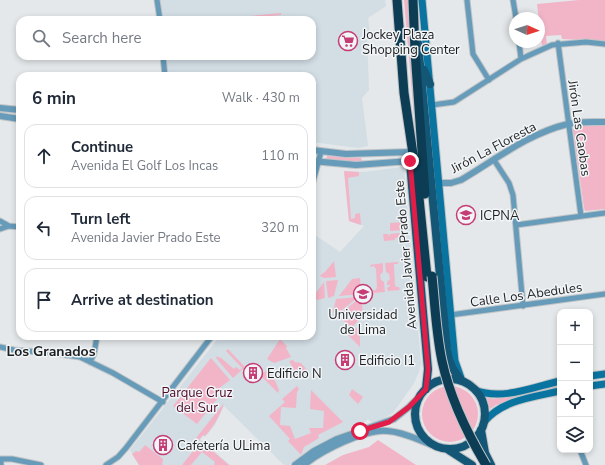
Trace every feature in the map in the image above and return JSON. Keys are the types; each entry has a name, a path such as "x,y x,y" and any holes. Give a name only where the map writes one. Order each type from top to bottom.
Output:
{"highway":[{"name":"Avenida Javier Prado Este","path":"397,0 404,93"},
{"path":"413,0 434,350 444,388 459,427 479,465"},
{"path":"404,93 438,338 447,377 464,424 486,465"}],"main road":[{"path":"422,0 450,315 455,360 462,381"},
{"path":"414,19 420,59 447,350 451,367 462,381 476,390 492,395 505,394 557,382"},
{"path":"420,59 430,84"},
{"name":"Avenida Javier Prado Este","path":"404,93 428,369 424,392"},
{"path":"593,376 605,374"},
{"path":"462,381 452,379 443,380 434,383 424,392 417,403 417,425 424,437 430,443 446,449 472,465"},
{"path":"593,386 605,384"},
{"path":"476,390 484,405 483,426 485,454 490,465"},
{"path":"446,449 462,447 476,438 483,426 496,410 506,405 557,392"}],"street":[{"path":"157,0 159,16"},
{"path":"467,0 473,54 489,80"},
{"path":"514,0 515,12"},
{"path":"432,105 454,102 521,59 536,51 558,43 586,42 605,44"},
{"name":"Jirón Las Caobas","path":"558,43 581,216"},
{"path":"520,48 521,59"},
{"path":"163,60 165,72"},
{"path":"0,108 16,110"},
{"path":"0,116 16,118"},
{"name":"Jirón La Floresta","path":"439,183 450,183 461,180 541,133 568,124 605,122"},
{"path":"316,151 354,154 410,152"},
{"path":"316,160 321,152"},
{"path":"494,160 507,179 512,191 522,306"},
{"path":"316,161 356,165 410,161"},
{"path":"516,225 605,212"},
{"path":"0,220 9,226"},
{"path":"0,229 9,226 16,227"},
{"name":"Calle Los Abedules","path":"450,315 605,294"},
{"path":"90,362 94,354 96,340"},
{"path":"106,465 118,457 126,448 163,402 209,340"},
{"path":"0,347 14,350 80,357 113,373 163,402"},
{"path":"295,465 314,451 337,439 394,419 424,392"},
{"path":"304,465 329,449 345,442 357,437 382,431 399,433 438,447"},
{"path":"581,453 586,465"},
{"path":"1,465 0,459 12,459 41,465"}],"shaded area":[{"path":"155,0 385,0 386,6 368,18 370,35 367,36 369,90 362,98 368,146 358,148 316,143 316,72 162,72 161,60 316,60 316,16 157,16"},
{"name":"Universidad de Lima","path":"402,167 404,169 421,363 414,383 393,413 372,423 368,419 363,423 354,425 353,429 323,442 289,465 284,465 224,406 215,425 205,437 203,436 200,439 230,465 139,465 130,450 217,340 316,340 316,236 340,252 364,226 349,221 344,171 364,172"}],"green space":[{"path":"404,0 411,0 419,152 417,152"},
{"path":"579,0 605,0 605,41 562,39 561,35 546,36 547,45 545,45 545,12 538,12 537,4"},
{"path":"281,13 281,15 272,16 250,16"},
{"path":"605,125 605,209 585,211 573,130 576,127"},
{"path":"327,156 361,158 362,161 326,160"},
{"path":"344,171 359,172 359,176 348,178 351,219 355,218 355,214 360,213 361,225 349,221"},
{"path":"403,222 404,230 390,231 390,223"},
{"path":"399,233 400,235 404,233 404,238 395,238 395,240 384,241 383,234 388,234 389,236 390,234"},
{"path":"334,261 336,277 324,278 320,276 325,272"},
{"path":"398,262 398,264 394,264 395,285 396,287 399,287 400,290 388,291 387,288 390,285 387,285 387,282 390,279 389,274 386,272 385,263"},
{"path":"383,263 383,272 380,275 381,280 384,282 385,292 373,293 373,290 376,290 377,287 376,269 374,266 371,267 370,265"},
{"path":"360,278 361,294 339,296 352,279"},
{"path":"338,280 334,296 328,298 326,281"},
{"path":"324,282 325,298 317,300 316,293"},
{"path":"358,297 336,315 333,312 336,299"},
{"path":"361,297 363,315 341,314 341,313"},
{"path":"338,317 362,317 352,327"},
{"path":"360,325 360,347 348,335"},
{"path":"279,340 287,346 286,348 291,357 274,363 267,359"},
{"path":"228,349 245,367 233,378 216,358 217,356 219,358 220,357 234,369 236,367 240,370 242,368 226,351"},
{"name":"Parque Cruz del Sur","path":"211,358 230,380 214,392 218,398 197,424 173,406"},
{"path":"293,360 301,363 307,370 299,377 289,361"},
{"path":"269,367 279,390 278,393 261,376"},
{"path":"557,384 557,390 496,405 490,409 487,398 494,399"},
{"path":"297,386 299,389 297,392 296,408 281,407 280,425 290,426 295,439 311,433 309,428 323,428 324,411 310,409 311,390 343,422 318,435 319,438 304,447 301,455 288,441 290,439 269,416 285,402 282,399"},
{"path":"444,386 456,386 466,390 474,398 478,408 478,420 474,430 466,438 456,442 444,442 434,438 426,430 422,420 422,408 426,398 434,390"},
{"path":"352,389 363,397 358,404 349,395"},
{"path":"224,403 219,417 214,425 205,436 203,435 199,440 196,438"},
{"path":"378,440 416,465 325,465 343,455 369,447"},
{"path":"201,441 229,465 214,465 215,462 202,452 191,465 182,465"},
{"path":"145,445 163,459 162,465 139,465 132,454 136,451 139,452"}],"place":[{"name":"Jockey Plaza Shopping Center","path":"348,41"},
{"name":"ICPNA","path":"466,215"},
{"name":"Universidad de Lima","path":"363,294"},
{"name":"Edificio I1","path":"345,360"},
{"name":"Edificio N","path":"253,373"},
{"name":"Cafetería ULima","path":"163,445"}],"district":[{"name":"Los Granados","path":"51,351"}],"route":[{"path":"360,431 381,425 394,419 409,407 426,389 428,369 410,161"}]}
